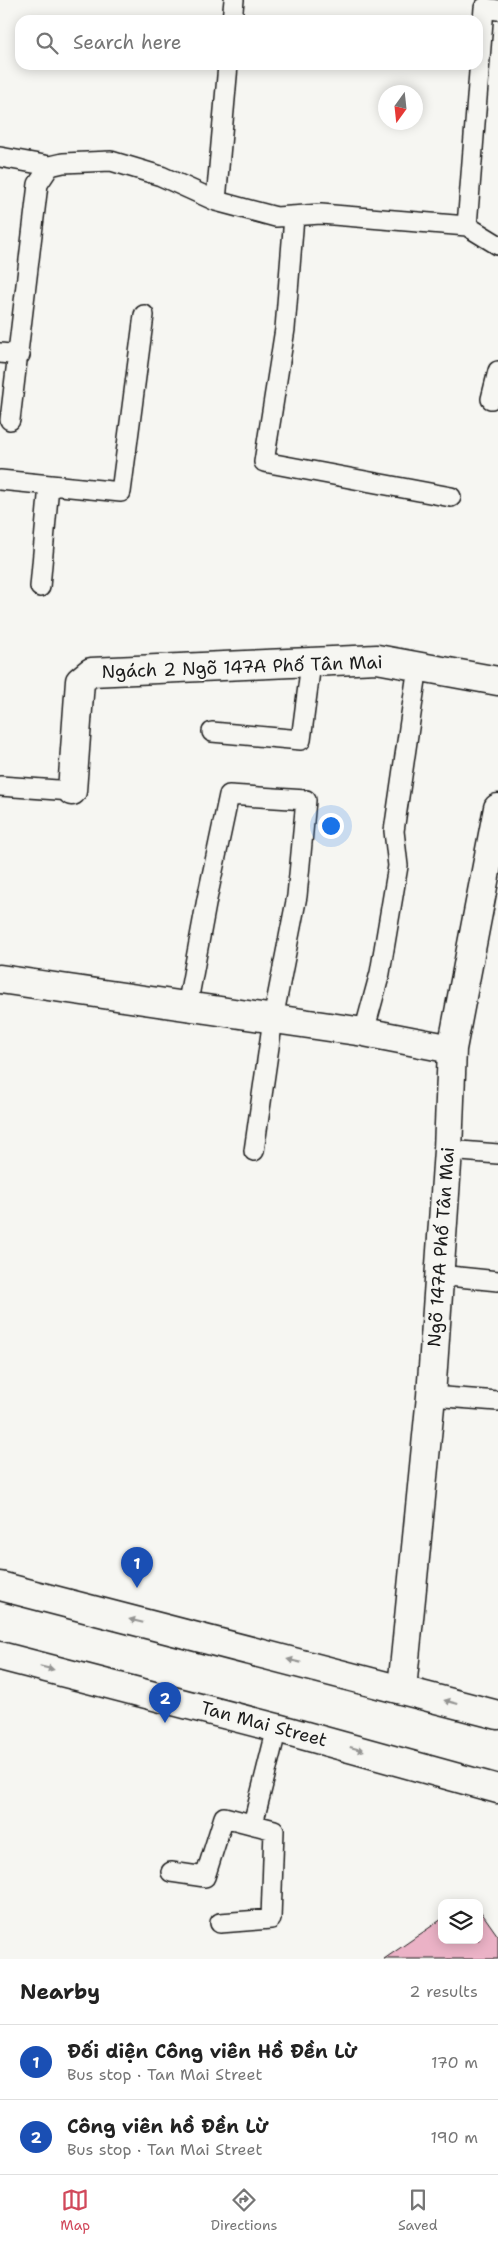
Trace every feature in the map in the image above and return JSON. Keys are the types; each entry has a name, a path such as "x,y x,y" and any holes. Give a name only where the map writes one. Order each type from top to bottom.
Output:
{"street":[{"name":"Ngách 2 Ngõ 147A Phố Tân Mai","path":"72,791 80,682 91,672 377,659 498,681"},
{"name":"Ngõ 147A Phố Tân Mai","path":"402,1689 431,1396 448,1150 452,1049 498,808"},
{"path":"0,979 364,1032 452,1049"},
{"path":"0,1586 498,1715"},
{"name":"Tan Mai Street","path":"0,1656 277,1728 498,1789"}],"lane":[{"path":"232,15 234,0"},
{"path":"467,226 491,9"},
{"path":"216,201 228,70"},
{"path":"0,158 50,166 63,163 111,161 161,176 216,201 276,217 321,214 467,226 498,245"},
{"path":"10,420 20,355 38,184 50,166"},
{"path":"294,216 285,330 264,462 451,497"},
{"path":"0,480 121,492 144,315"},
{"path":"0,354 20,355"},
{"path":"491,399 498,371"},
{"path":"40,587 49,485"},
{"path":"212,732 301,740 311,663"},
{"path":"364,1032 380,973 398,866 394,831 418,666"},
{"name":"Ngách 2 Ngõ 147A Phố Tân Mai","path":"0,786 72,791"},
{"path":"187,1007 229,795 306,800 297,896 273,1019 254,1151"},
{"path":"448,1150 498,1154"},
{"path":"438,1276 498,1281"},
{"path":"431,1396 498,1401"},
{"path":"253,1824 277,1728"},
{"path":"171,1872 205,1877 224,1817 274,1830 271,1919 220,1923"}],"building":[{"path":"483,1915 498,1936 498,1959 384,1959 438,1922 438,1944 483,1944"}],"place":[{"name":"Đối diện Công viên Hồ Đền Lừ","path":"137,1588"},
{"name":"Công viên hồ Đền Lừ","path":"165,1723"}]}
